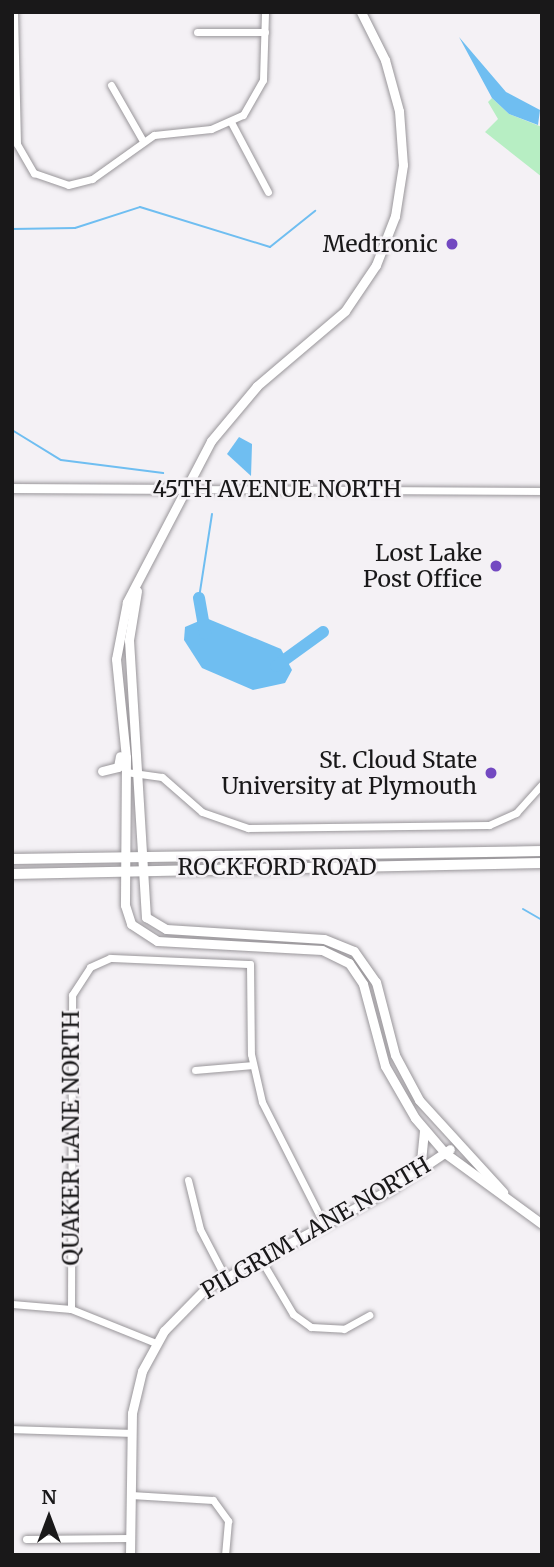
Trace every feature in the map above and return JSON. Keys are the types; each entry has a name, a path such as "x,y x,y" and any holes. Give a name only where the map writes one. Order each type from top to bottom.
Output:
{"main road":[{"name":"ROCKFORD ROAD","path":"12,859 127,854 542,850"},
{"name":"ROCKFORD ROAD","path":"12,874 125,869 542,863"}],"street":[{"path":"14,12 15,133 27,165 44,179 81,184 143,141 231,122 258,93 265,12"},
{"path":"361,12 385,60 402,133 401,191 387,242 335,323 257,386 223,424 187,489 138,590 127,603 117,643 127,772 125,869 131,924 149,939 322,950 349,963 363,985 387,1072 424,1129 445,1153 542,1224"},
{"path":"197,32 265,32"},
{"path":"111,85 143,141"},
{"path":"231,122 268,191"},
{"name":"45TH AVENUE NORTH","path":"12,488 542,491"},
{"path":"138,590 129,640 140,772 141,908 153,925 324,939 354,951 376,982 408,1081 456,1145 506,1196"},
{"path":"124,723 120,765 102,771 127,785"},
{"path":"127,772 162,777 202,812 238,827 483,826 509,818 542,784"},
{"name":"QUAKER LANE NORTH","path":"71,1309 75,985 90,967 110,958 250,964 253,1065"},
{"path":"195,1070 253,1065 271,1124 324,1224"},
{"path":"420,1171 424,1129"},
{"name":"PILGRIM LANE NORTH","path":"130,1555 130,1433 136,1391 156,1343 191,1301 225,1277 420,1171 456,1145"},
{"path":"188,1180 200,1229 225,1277"},
{"path":"260,1258 293,1314 311,1327 344,1329 369,1315"},
{"path":"12,1304 71,1309 156,1343"},
{"path":"12,1429 130,1433"},
{"path":"131,1495 213,1500 228,1521 225,1555"},
{"path":"26,1539 130,1538"}],"green space":[{"path":"492,98 509,114 542,127 542,177 485,132 498,119 488,102"}],"water":[{"path":"459,37 506,92 540,110 538,125 509,114 492,98"},
{"path":"239,437 252,444 251,476 227,454"},
{"path":"206,618 281,649 292,670 285,683 253,690 202,668 184,640 185,627"}],"waterway":[{"path":"12,229 75,228 140,207 270,247 315,211"},
{"path":"12,430 61,460 163,473"},
{"path":"199,598 212,514"},
{"path":"199,598 205,633"},
{"path":"276,666 323,632"},
{"path":"523,909 542,920"}],"place":[{"name":"Medtronic","path":"452,244"},
{"name":"Lost Lake Post Office","path":"496,566"},
{"name":"St. Cloud State University at Plymouth","path":"491,773"}]}
